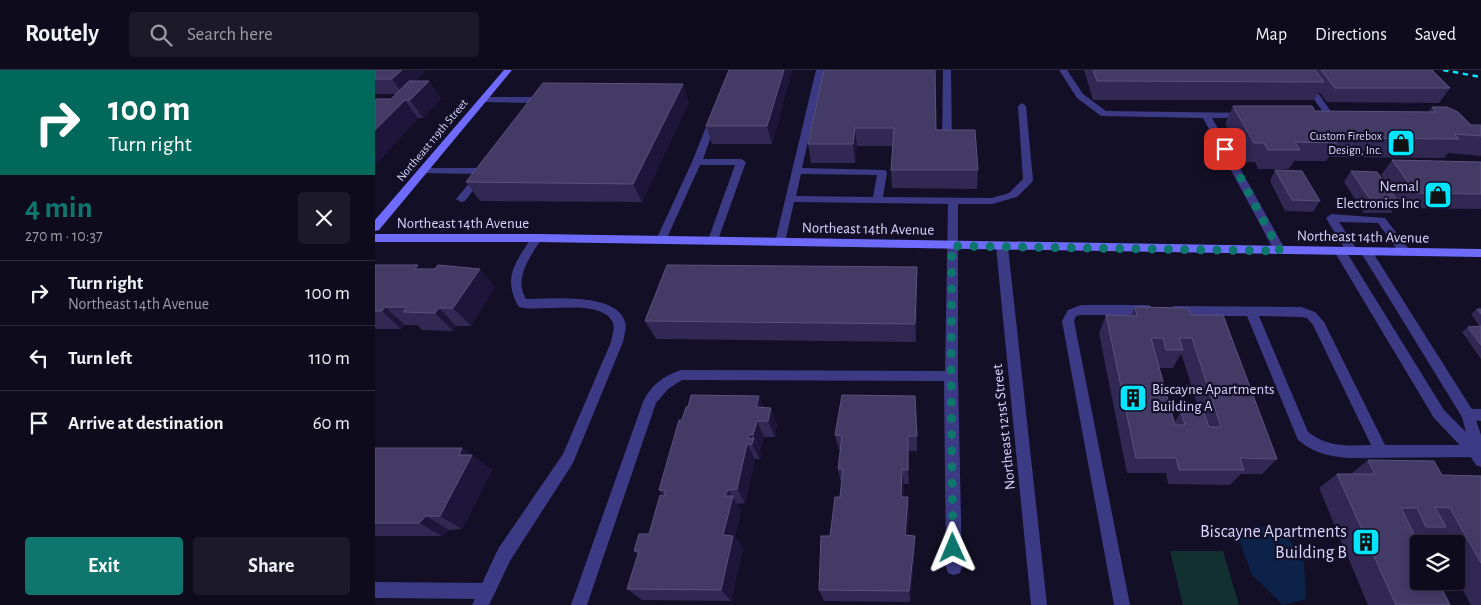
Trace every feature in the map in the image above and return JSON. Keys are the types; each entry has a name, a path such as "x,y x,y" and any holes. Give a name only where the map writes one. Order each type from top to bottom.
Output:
{"street":[{"name":"Northeast 119th Street","path":"375,227 508,70"},
{"path":"780,242 820,70"},
{"path":"947,70 947,144"},
{"path":"1063,70 1080,96 1104,114 1254,115"},
{"path":"1298,70 1330,116"},
{"path":"483,100 538,100 527,114"},
{"path":"791,199 953,201 992,200 1013,195 1028,180 1022,106"},
{"path":"661,240 697,162 717,111"},
{"path":"1206,115 1280,251"},
{"path":"697,162 741,162 713,240"},
{"path":"423,171 486,168 461,199"},
{"path":"797,171 881,172 877,200"},
{"path":"953,201 951,376 953,567"},
{"path":"1405,252 1381,220 1331,218 1375,309 1439,414 1478,456"},
{"name":"Northeast 14th Avenue","path":"375,238 713,240 952,246 1481,253"},
{"path":"375,590 483,598 504,555 568,458 617,342 619,323 611,311 602,306 589,304 523,304 516,295 514,284 517,271 537,238"},
{"name":"Northeast 121st Street","path":"1002,246 1039,605"},
{"path":"1366,251 1401,308 1474,415 1474,435 1478,456"},
{"path":"1375,309 1401,308"},
{"path":"1122,605 1068,321 1072,313 1081,310 1251,311 1301,312 1311,316 1318,322 1381,451"},
{"path":"1251,311 1303,436 1312,445 1325,450 1478,456"},
{"path":"579,605 650,402 657,390 667,380 681,375 951,376"}],"green space":[{"path":"1170,551 1223,551 1239,605 1183,605"}],"water":[{"path":"1255,525 1285,532 1304,563 1306,599 1283,605 1252,575 1238,537"}],"building":[{"path":"375,70 402,70 392,79 375,79"},
{"path":"729,70 784,70 767,126 706,126"},
{"path":"824,70 935,70 936,130 975,130 978,170 891,170 894,128 855,128 853,144 808,144"},
{"path":"1093,70 1315,70 1324,82 1097,81"},
{"path":"1321,70 1432,70 1450,88 1335,88"},
{"path":"409,81 429,81 410,100 405,100 375,130 376,99 391,99"},
{"path":"543,83 683,84 633,184 466,182"},
{"path":"1233,106 1312,106 1315,111 1436,112 1432,107 1447,107 1458,112 1471,125 1481,125 1481,136 1454,134 1459,139 1334,138 1337,143 1295,142 1300,150 1268,150 1264,143 1254,143"},
{"path":"1392,160 1481,162 1481,194 1416,193"},
{"path":"1275,170 1302,171 1320,201 1292,200"},
{"path":"1351,171 1377,172 1399,202 1372,202"},
{"path":"375,265 418,265 415,269 435,269 438,265 480,269 453,308 439,308 435,313 403,312 407,307 385,307 382,311 375,311"},
{"path":"667,265 917,267 915,324 645,321"},
{"name":"Biscayne Apartments Building A","path":"1135,307 1188,308 1191,315 1223,315 1277,459 1240,458 1244,470 1179,470 1176,458 1136,458 1106,315 1137,316","holes":["1151,338 1163,338 1166,350 1183,350 1179,338 1192,338 1221,427 1209,427 1204,413 1181,412 1185,425 1175,425"]},
{"path":"1481,326 1481,345 1468,327"},
{"path":"691,395 759,396 756,407 771,408 768,421 757,421 753,435 750,434 748,439 754,438 752,444 747,444 737,489 728,490 725,496 733,496 723,535 733,536 721,590 627,589 639,551 634,551 639,534 649,534 660,495 664,496 666,490 659,490 679,420 682,420"},
{"path":"842,395 915,396 917,436 908,436 908,470 902,469 901,497 908,497 905,535 915,536 909,591 819,590 821,536 830,536 835,497 840,497 843,469 838,469 842,436 835,435"},
{"path":"375,448 462,448 459,455 472,455 440,516 426,516 419,523 375,523"},
{"path":"1368,460 1434,461 1442,475 1481,476 1481,563 1450,508 1435,507 1446,527 1426,527 1417,508 1401,508 1414,535 1410,535 1410,590 1442,590 1450,605 1396,605 1337,474 1375,474"}],"railway":[{"path":"1443,70 1481,77"}],"place":[{"name":"Custom Firebox Design, Inc.","path":"1401,143"},
{"name":"Nemal Electronics Inc","path":"1438,195"},
{"name":"Biscayne Apartments Building A","path":"1133,398"},
{"name":"Biscayne Apartments Building B","path":"1366,542"}],"route":[{"path":"953,548 952,246 1280,251 1225,149"}]}
